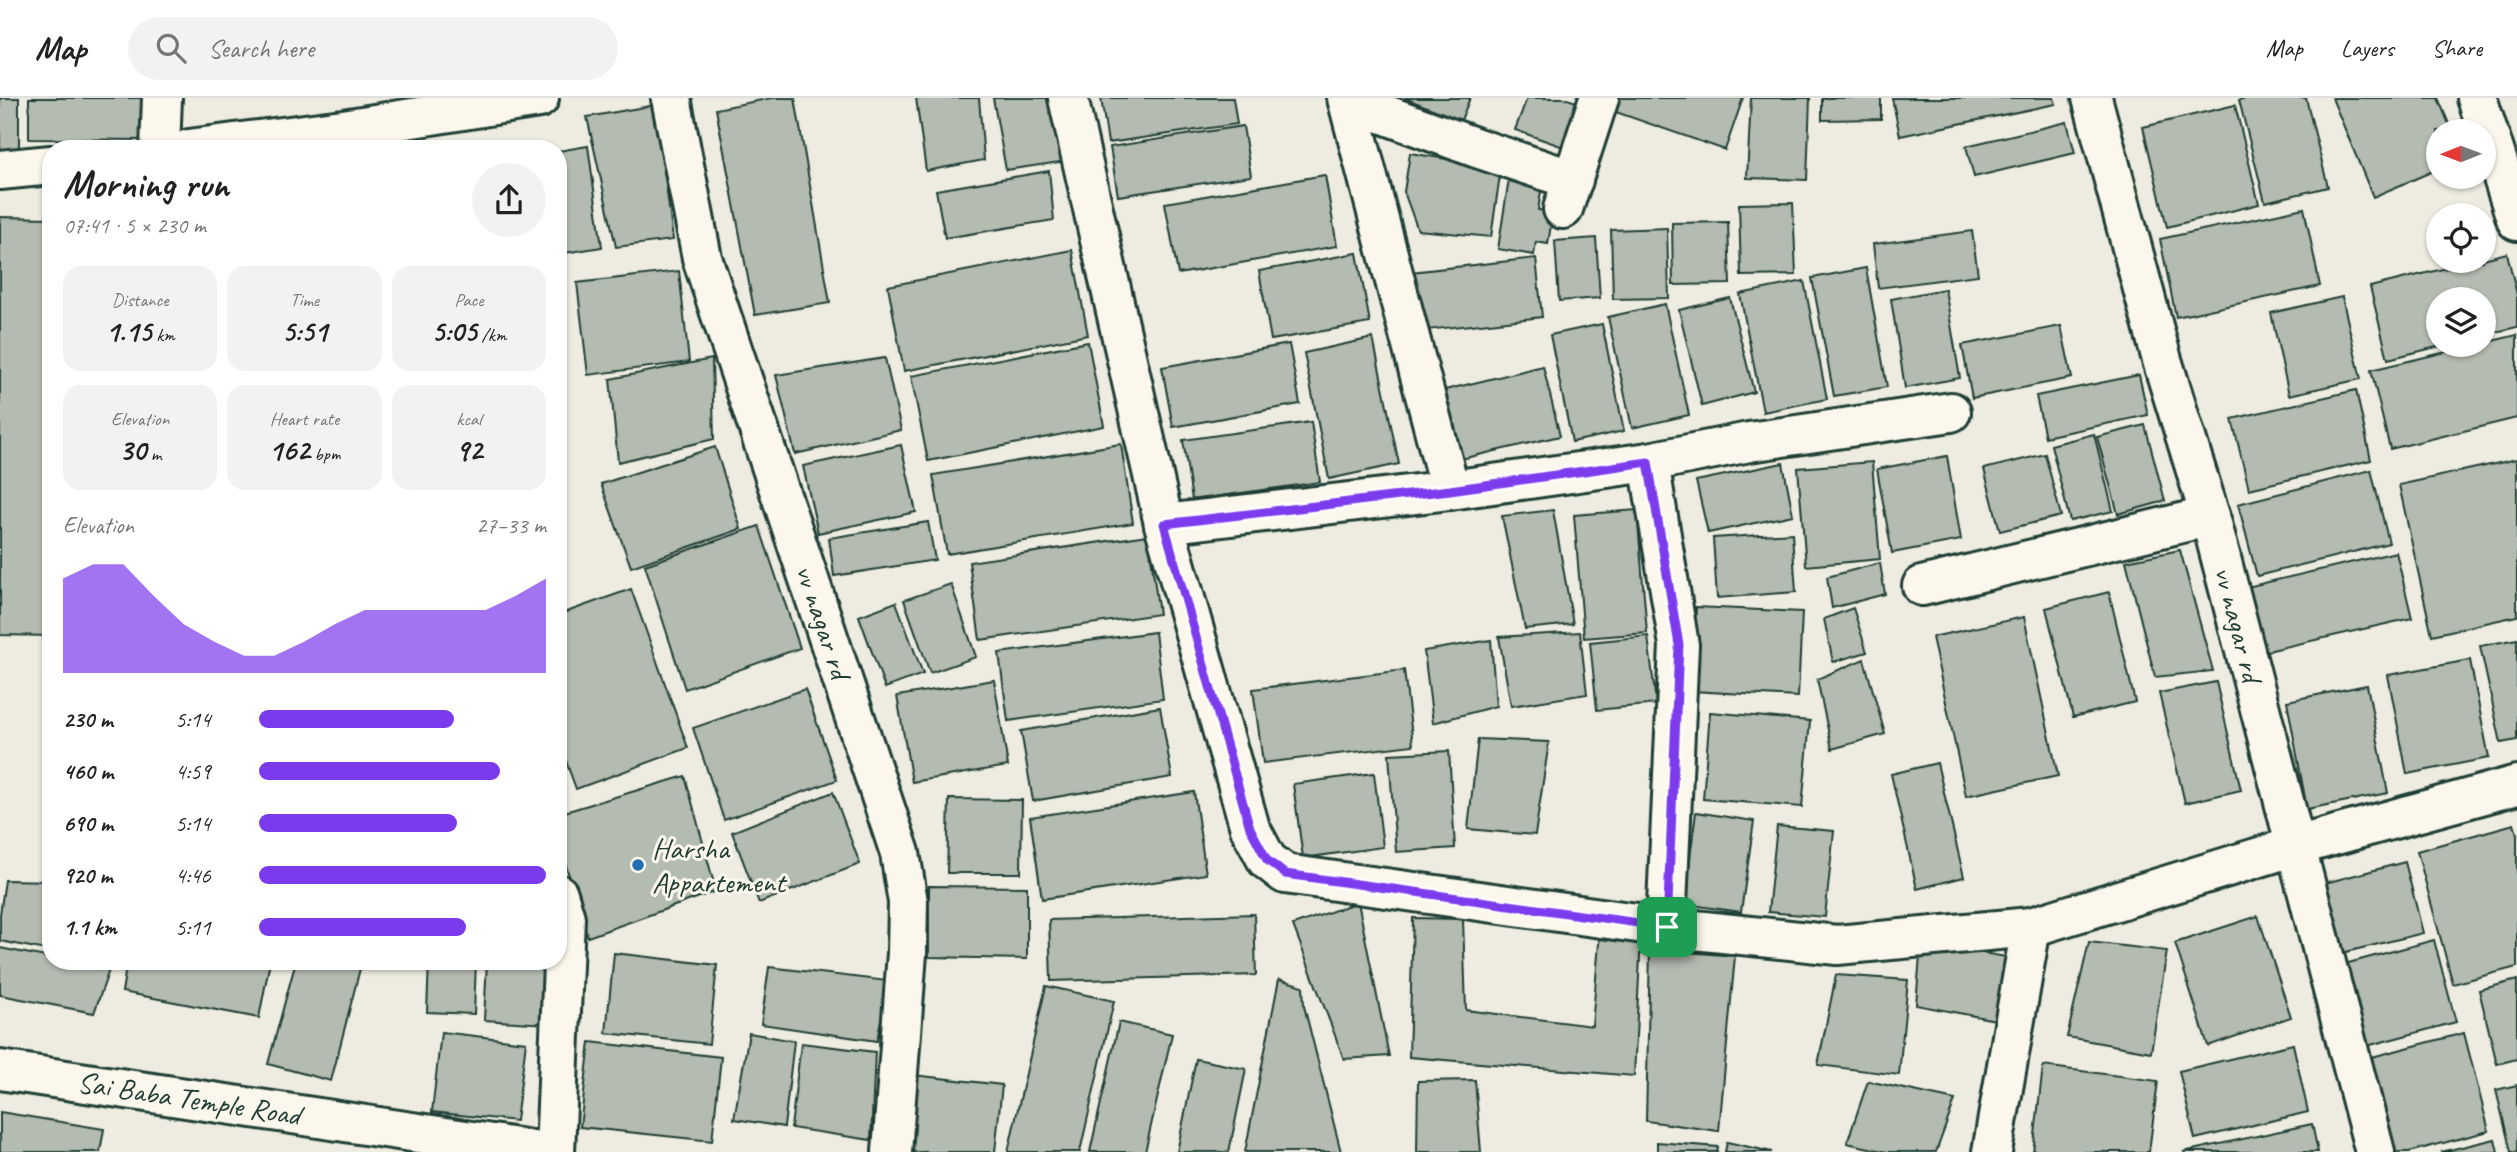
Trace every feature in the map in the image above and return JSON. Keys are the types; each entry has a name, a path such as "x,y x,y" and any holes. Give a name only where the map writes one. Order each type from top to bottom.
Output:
{"street":[{"path":"160,140 162,98"},
{"path":"259,140 539,98"},
{"name":"vv nagar rd","path":"671,98 702,258 900,853 908,902 907,953 892,1152"},
{"path":"1068,98 1164,524 1250,828 1267,860 1285,874 1667,927 1838,945 2031,927 2296,846 2517,785"},
{"path":"1348,100 1477,148 1568,194 1599,98"},
{"name":"vv nagar rd","path":"2092,98 2162,360 2210,516 2375,1152"},
{"path":"2477,98 2517,221"},
{"path":"1348,100 1450,490"},
{"path":"0,170 42,165"},
{"path":"1164,524 1450,490 1648,462 1749,442 1951,412"},
{"path":"1648,462 1679,645 1667,927"},
{"path":"1922,586 2210,516"},
{"path":"1992,1152 2031,927"},
{"path":"555,1152 563,970"},
{"name":"Sai Baba Temple Road","path":"0,1070 544,1152"}],"building":[{"path":"0,98 19,98 19,152 0,152"},
{"path":"29,98 143,98 143,140 29,139"},
{"path":"772,98 795,98 830,303 755,315 716,109"},
{"path":"916,98 979,98 984,160 926,171"},
{"path":"993,98 1050,98 1067,161 1006,170"},
{"path":"1101,98 1233,98 1237,124 1108,143"},
{"path":"1404,98 1470,98 1461,120"},
{"path":"1527,98 1565,98 1590,107 1575,151 1515,130"},
{"path":"1611,98 1743,98 1725,150 1607,109"},
{"path":"1751,98 1810,98 1807,180 1747,178"},
{"path":"1822,98 1881,98 1881,119 1822,120"},
{"path":"1892,98 2054,98 2056,104 1900,136"},
{"path":"2306,98 2328,187 2265,202 2239,100"},
{"path":"2332,98 2438,98 2447,119 2426,119 2426,174 2373,197"},
{"path":"656,105 673,240 616,247 587,117"},
{"path":"2235,105 2259,204 2167,227 2143,127"},
{"path":"2067,122 2075,153 1974,177 1966,146"},
{"path":"1243,126 1251,176 1118,196 1110,147"},
{"path":"588,146 602,247 567,253 567,150"},
{"path":"1410,153 1501,168 1491,237 1418,230 1404,192"},
{"path":"1049,171 1054,220 945,238 936,190"},
{"path":"1325,175 1337,246 1178,274 1165,203"},
{"path":"1509,179 1542,185 1538,210 1553,212 1548,244 1536,242 1534,255 1498,249"},
{"path":"1793,203 1796,275 1741,276 1739,204"},
{"path":"2304,208 2320,286 2176,317 2160,239"},
{"path":"0,217 42,218 42,636 0,635"},
{"path":"1728,222 1730,284 1673,285 1672,223"},
{"path":"1667,228 1669,298 1613,299 1611,230"},
{"path":"1972,231 1978,275 1878,288 1873,244"},
{"path":"1596,238 1600,298 1559,301 1555,241"},
{"path":"1072,250 1088,335 904,371 888,286"},
{"path":"1357,253 1370,323 1271,340 1259,271"},
{"path":"2507,253 2517,295 2517,327 2496,332 2496,287 2426,287 2426,350 2388,359 2370,287 2427,273 2496,273 2496,256"},
{"path":"1536,258 1542,317 1418,331 1411,272"},
{"path":"1866,268 1887,387 1834,396 1812,278"},
{"path":"679,271 689,362 588,375 577,283"},
{"path":"1804,281 1827,399 1763,412 1740,294"},
{"path":"1945,289 1960,378 1905,388 1891,299"},
{"path":"2342,297 2361,379 2289,395 2271,313"},
{"path":"1730,298 1754,392 1702,406 1679,310"},
{"path":"1665,304 1689,415 1632,428 1608,317"},
{"path":"1602,324 1624,431 1572,442 1550,335"},
{"path":"2061,326 2072,378 1972,398 1962,345"},
{"path":"2517,335 2517,418 2390,449 2371,370 2426,357 2496,357 2496,340"},
{"path":"1373,338 1399,464 1329,479 1304,353"},
{"path":"1088,342 1104,426 928,461 911,376"},
{"path":"1289,344 1300,404 1173,427 1162,367"},
{"path":"885,358 901,430 795,454 776,375"},
{"path":"712,359 714,439 618,462 610,379"},
{"path":"1543,366 1560,436 1461,459 1445,390"},
{"path":"2139,375 2148,415 2045,437 2036,396"},
{"path":"2356,390 2371,460 2249,489 2232,419"},
{"path":"1311,422 1320,482 1192,500 1183,440"},
{"path":"2145,425 2165,501 2118,514 2097,437"},
{"path":"2094,434 2113,511 2070,521 2051,445"},
{"path":"1121,444 1133,523 947,554 933,475"},
{"path":"901,445 916,512 818,533 803,466"},
{"path":"715,447 741,529 631,567 601,484"},
{"path":"2045,454 2061,516 2000,531 1984,469"},
{"path":"1947,456 1961,540 1892,553 1877,469"},
{"path":"2517,459 2517,616 2432,635 2399,485"},
{"path":"1872,462 1880,559 1806,566 1798,468"},
{"path":"1783,463 1793,515 1708,533 1696,481"},
{"path":"2371,470 2389,543 2257,576 2238,504"},
{"path":"1553,510 1573,624 1525,629 1502,516"},
{"path":"1637,510 1647,633 1584,638 1574,515"},
{"path":"928,522 935,560 834,576 829,538"},
{"path":"759,526 800,648 685,689 645,565"},
{"path":"1792,533 1796,592 1717,598 1713,538"},
{"path":"1148,535 1159,614 980,640 969,562"},
{"path":"2180,550 2213,671 2155,677 2126,561"},
{"path":"2396,552 2412,618 2263,652 2247,587"},
{"path":"1880,563 1885,594 1832,608 1827,577"},
{"path":"951,584 976,657 930,673 904,600"},
{"path":"631,589 688,748 576,789 567,764 567,612"},
{"path":"2109,592 2135,702 2073,717 2046,608"},
{"path":"896,602 923,674 885,688 859,616"},
{"path":"1696,607 1802,612 1798,697 1692,691"},
{"path":"1853,608 1867,652 1833,662 1824,619"},
{"path":"2024,617 2058,776 1966,796 1932,637"},
{"path":"1155,632 1163,699 1008,721 999,653"},
{"path":"1580,632 1587,694 1511,706 1499,637"},
{"path":"1648,636 1656,704 1597,710 1590,642"},
{"path":"2517,639 2517,740 2501,743 2480,646"},
{"path":"1491,640 1496,706 1433,723 1424,651"},
{"path":"1864,659 1885,734 1832,749 1817,679"},
{"path":"2470,660 2489,758 2407,774 2388,675"},
{"path":"1404,670 1413,745 1263,763 1253,689"},
{"path":"994,680 1008,766 912,782 897,696"},
{"path":"2216,682 2241,790 2185,803 2159,693"},
{"path":"2367,685 2388,793 2307,809 2287,701"},
{"path":"805,689 837,780 724,820 693,728"},
{"path":"1160,707 1172,777 1033,801 1021,731"},
{"path":"1710,712 1810,721 1802,807 1703,799"},
{"path":"1478,739 1549,742 1535,835 1468,829"},
{"path":"1449,751 1455,848 1396,852 1389,754"},
{"path":"1937,763 1964,877 1917,889 1891,774"},
{"path":"1374,773 1383,847 1303,858 1293,784"},
{"name":"Harsha Appartement","path":"685,776 716,891 588,937 567,869 567,811"},
{"path":"833,792 860,864 759,903 732,832"},
{"path":"1194,792 1206,874 1042,899 1030,817"},
{"path":"949,799 1022,800 1021,873 947,873"},
{"path":"1696,812 1754,821 1741,912 1684,904"},
{"path":"2514,824 2517,834 2517,967 2453,984 2417,851"},
{"path":"1777,826 1834,831 1825,917 1768,912"},
{"path":"2405,862 2423,933 2342,953 2325,883"},
{"path":"5,880 42,881 42,949 0,941 0,914"},
{"path":"929,886 1027,887 1027,959 929,957"},
{"path":"1358,902 1389,1056 1344,1059 1293,925"},
{"path":"1254,914 1256,975 1051,981 1049,920"},
{"path":"2258,916 2291,1017 2208,1046 2175,943"},
{"path":"1413,918 1463,919 1466,1010 1592,1026 1600,931 1641,937 1634,1076 1409,1057"},
{"path":"2434,940 2456,1022 2363,1047 2341,965"},
{"path":"2089,942 2167,951 2151,1052 2067,1037"},
{"path":"1921,943 2013,958 1996,1020 1916,1005"},
{"path":"0,948 42,956 42,970 109,970 94,1013 0,995"},
{"path":"1650,949 1735,956 1719,1131 1646,1121"},
{"path":"614,953 717,965 709,1044 606,1033"},
{"path":"769,967 888,981 877,1041 761,1024"},
{"path":"126,970 268,970 259,1018 122,992"},
{"path":"294,970 360,970 331,1081 268,1064"},
{"path":"429,970 476,970 474,1014 427,1012"},
{"path":"487,970 550,970 547,1024 484,1020"},
{"path":"1836,975 1908,980 1899,1075 1818,1065"},
{"path":"1279,979 1303,986 1304,1006 1341,1152 1245,1152"},
{"path":"2517,980 2517,1059 2497,1064 2479,990"},
{"path":"1046,986 1114,1001 1080,1152 1008,1152"},
{"path":"1119,1022 1172,1034 1145,1152 1090,1152"},
{"path":"441,1032 526,1042 516,1121 432,1112"},
{"path":"749,1033 794,1041 784,1127 734,1119"},
{"path":"2464,1033 2489,1131 2409,1152 2392,1152 2368,1058"},
{"path":"590,1042 721,1057 712,1141 580,1127"},
{"path":"801,1043 875,1052 871,1140 791,1128"},
{"path":"2293,1044 2308,1112 2195,1139 2179,1071"},
{"path":"1196,1059 1246,1069 1229,1152 1177,1152"},
{"path":"2043,1066 2158,1081 2149,1152 2033,1152"},
{"path":"913,1075 1002,1085 995,1152 905,1152"},
{"path":"1475,1080 1481,1152 1417,1152 1418,1081"},
{"path":"1868,1081 1955,1100 1936,1152 1887,1152 1847,1143"},
{"path":"2517,1085 2517,1152 2511,1152 2496,1090"},
{"path":"0,1112 104,1129 100,1152 0,1152"},
{"path":"2312,1124 2318,1152 2183,1152"},
{"path":"2495,1139 2498,1152 2441,1152"},
{"path":"1657,1142 1718,1147 1717,1152 1657,1152"},
{"path":"1727,1142 1772,1152 1725,1152"}],"place":[{"name":"Harsha Appartement","path":"638,865"}],"route":[{"path":"1648,462 1679,645 1667,927 1285,874 1267,860 1250,828 1164,524 1450,490 1648,462"}]}
